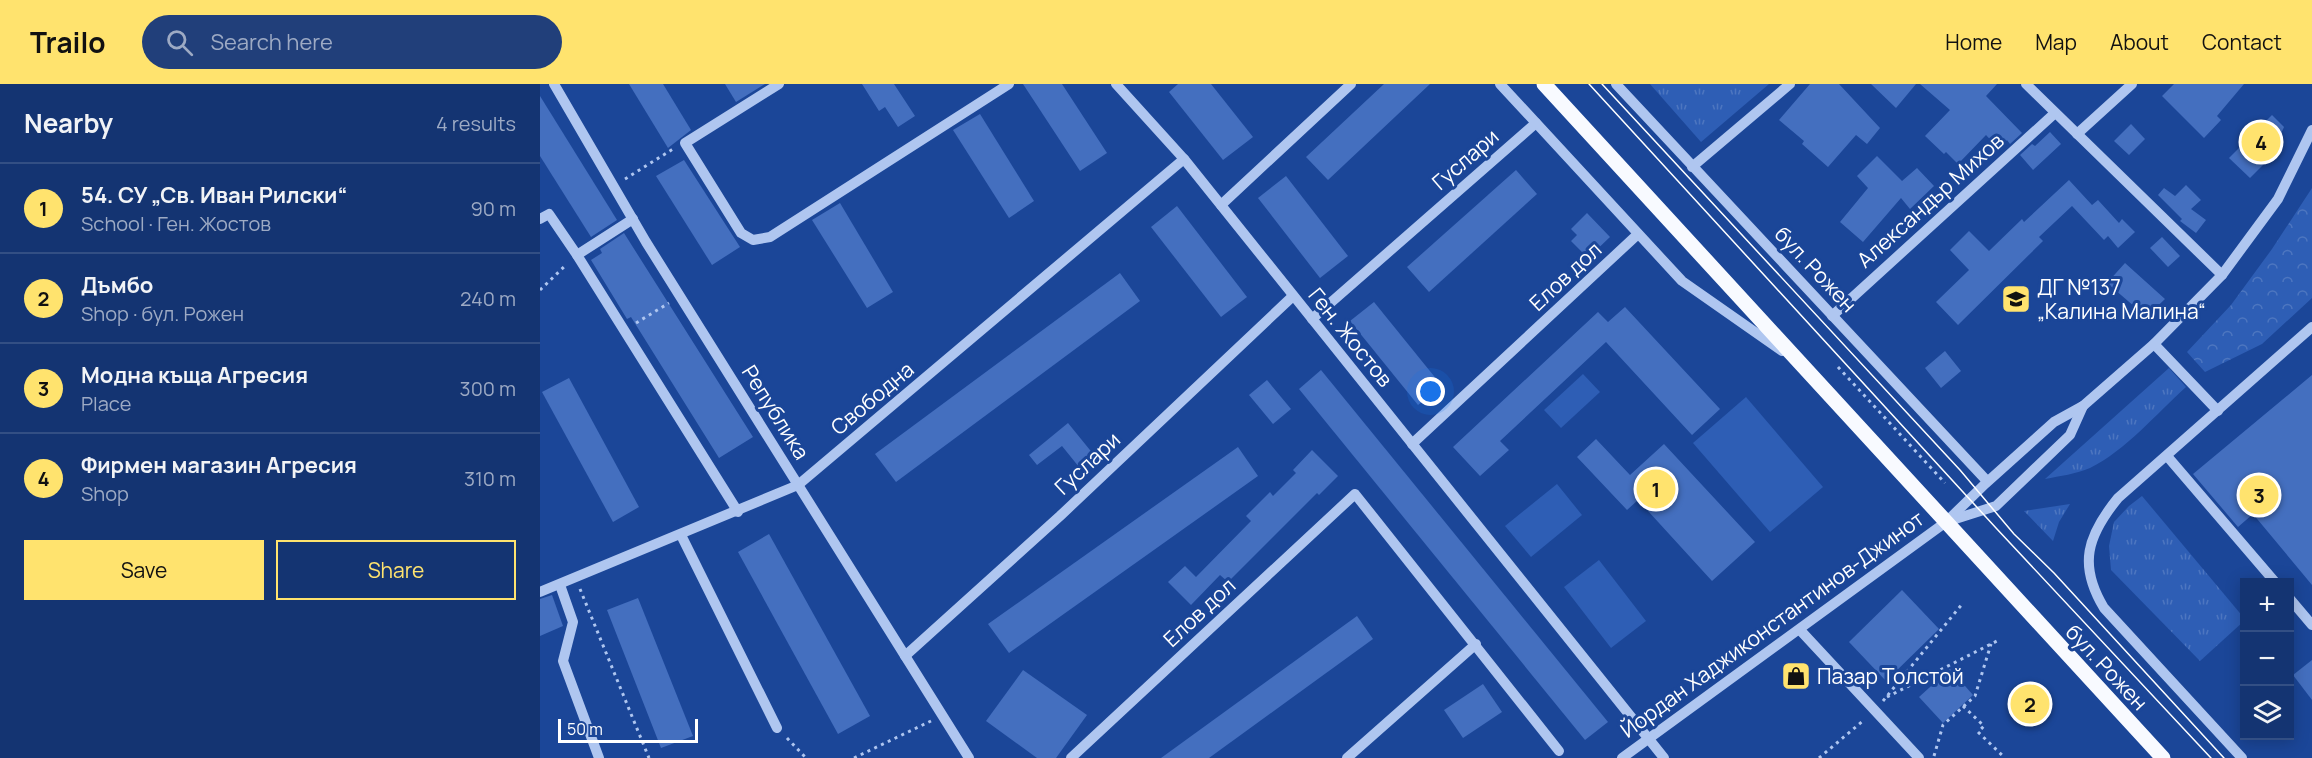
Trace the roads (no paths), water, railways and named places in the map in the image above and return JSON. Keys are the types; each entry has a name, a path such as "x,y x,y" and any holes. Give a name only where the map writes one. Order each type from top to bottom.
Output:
{"main road":[{"name":"бул. Рожен","path":"1544,84 2163,758"}],"street":[{"name":"Република","path":"554,84 680,296 969,758"},
{"path":"780,84 685,142 741,233 753,240 770,237 1009,84"},
{"path":"1221,205 1351,84"},
{"name":"бул. Рожен","path":"1500,84 1682,281 1802,365"},
{"name":"бул. Рожен","path":"1616,84 1987,481"},
{"path":"1692,167 1790,84"},
{"path":"2026,84 2222,275"},
{"path":"2078,134 2132,84"},
{"name":"Ген. Жостов","path":"1119,85 1184,159 1664,758"},
{"name":"Александър Михов","path":"1832,316 2055,113"},
{"name":"Гуслари","path":"1312,319 1536,123"},
{"path":"1946,522 1987,481 2055,422 2083,406 2154,344 2222,275 2278,199 2312,130"},
{"name":"Свободна","path":"540,592 738,512 798,485 1184,159"},
{"path":"540,219 549,214 577,255 738,512"},
{"path":"577,255 633,219"},
{"name":"Елов дол","path":"1412,444 1638,234"},
{"name":"Гуслари","path":"904,656 1060,516 1293,296"},
{"name":"бул. Рожен","path":"2242,758 2104,608 2093,590 2088,570 2088,554 2103,516 2118,498 2312,327"},
{"path":"2154,344 2218,411"},
{"path":"1946,522 1996,506 2070,435 2083,406"},
{"path":"2167,456 2273,578"},
{"name":"Елов дол","path":"1071,758 1355,494 1476,644"},
{"name":"Йордан Хаджиконстантинов-Джинот","path":"1622,758 1946,522"},
{"path":"681,535 777,728"},
{"path":"560,585 573,621 563,661 599,758"},
{"path":"2294,605 2312,625"},
{"path":"1800,630 1920,758"},
{"path":"1347,758 1476,644 1559,751"}],"tram line":[{"path":"1589,84 1996,528 2211,758"},
{"path":"1602,84 1960,470 2014,534 2054,573 2224,758"}],"place":[{"name":"Фирмен магазин Агресия","path":"2261,142"},
{"name":"ДГ №137 „Калина Малина“","path":"2016,299"},
{"name":"54. СУ „Св. Иван Рилски“","path":"1656,489"},
{"name":"Модна къща Агресия","path":"2259,495"},
{"name":"Пазар Толстой","path":"1796,676"},
{"name":"Дъмбо","path":"2030,704"}]}
